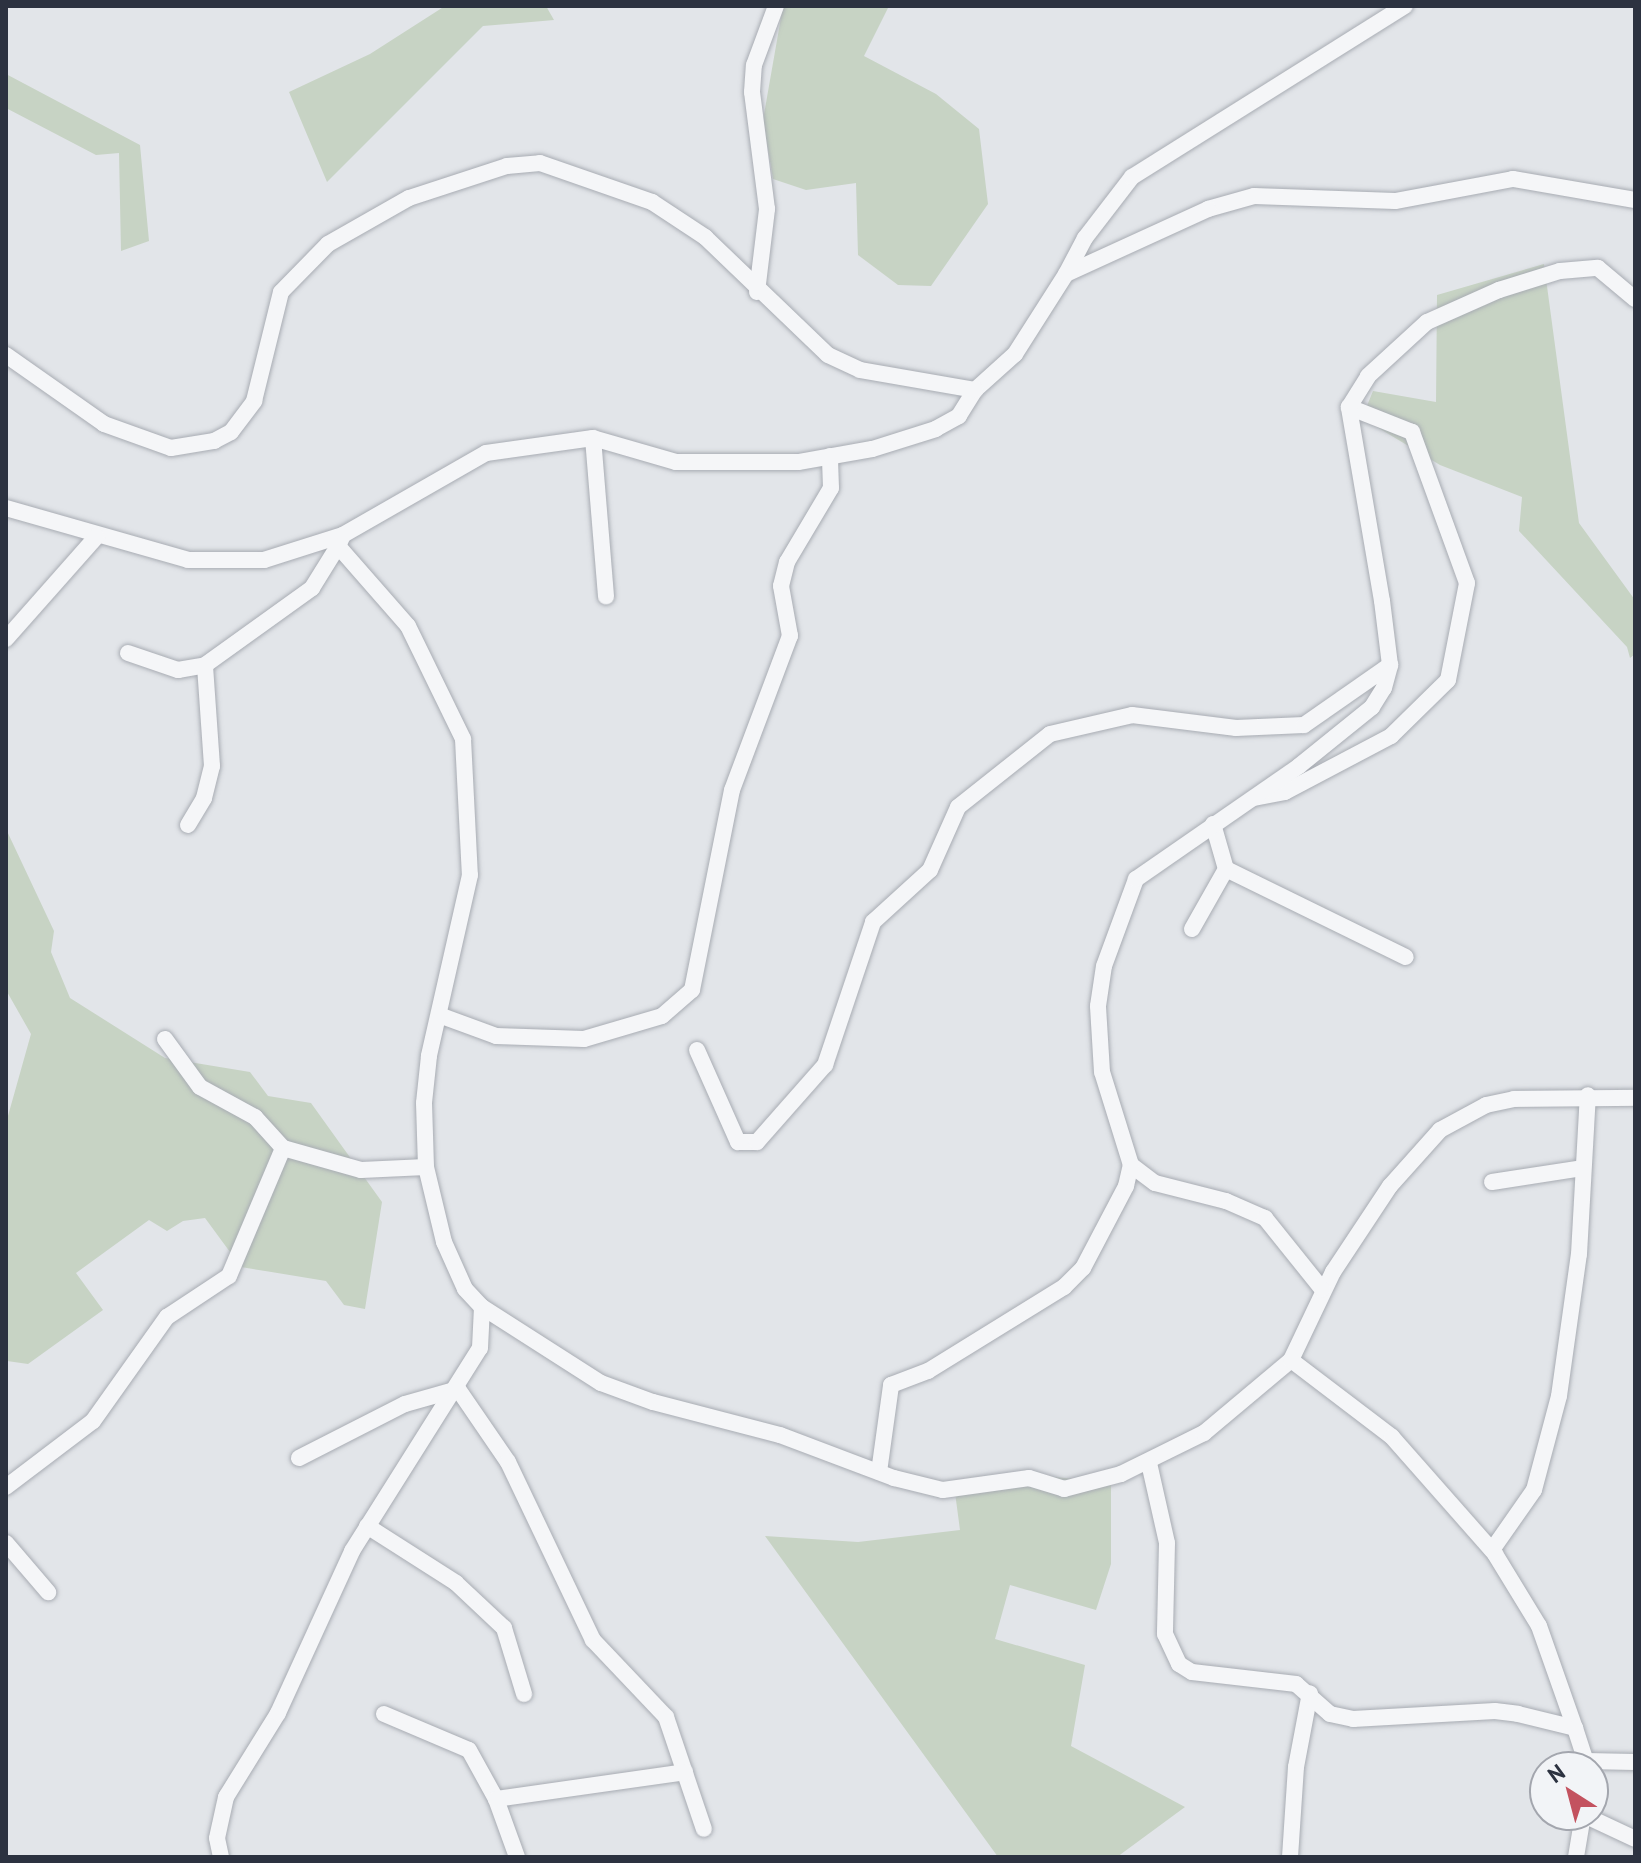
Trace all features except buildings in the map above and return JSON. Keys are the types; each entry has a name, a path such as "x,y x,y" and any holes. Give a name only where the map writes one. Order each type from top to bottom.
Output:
{"street":[{"path":"757,292 767,209 752,92 754,65 776,6"},
{"path":"6,508 188,560 264,560 341,540 486,453 593,438 676,462 798,462 872,449 948,425 975,390 1015,354 1085,238 1132,177 1405,6"},
{"path":"6,355 116,428 171,448 214,441 231,432 254,401 281,292 328,244 409,198 507,166 540,163 652,202 705,237 757,292 828,355 860,370 975,390"},
{"path":"1066,274 1208,209 1254,196 1395,201 1513,179 1635,200"},
{"path":"879,1472 888,1389 928,1371 1064,1287 1083,1268 1126,1186 1131,1165 1099,1056 1098,1006 1104,966 1136,879 1245,799 1299,766 1372,707 1390,665 1349,407 1368,376 1427,322 1499,290 1560,271 1598,268 1635,299"},
{"path":"1245,799 1285,792 1391,736 1448,680 1467,583 1412,432 1349,407"},
{"path":"593,438 606,596"},
{"path":"439,1015 496,1036 584,1039 662,1016 692,990 732,790 790,636 781,586 784,574 831,488 830,456"},
{"path":"6,639 97,536"},
{"path":"128,653 178,670 205,665 312,588 341,540"},
{"path":"341,540 408,626 463,739 470,875 439,1015 424,1103 426,1167 444,1242 465,1289 482,1307 601,1383 653,1402 780,1435 879,1472 943,1490 1029,1478 1064,1489 1149,1463 1232,1413 1291,1360 1304,1342 1322,1289 1390,1186 1440,1130 1486,1105 1588,1095 1635,1098"},
{"path":"188,825 204,798 212,766 205,665"},
{"path":"697,1050 738,1142 757,1142 825,1065 873,922 930,870 958,807 1050,734 1132,715 1236,728 1304,725 1390,665"},
{"path":"1192,929 1226,869 1213,824"},
{"path":"1226,869 1406,957"},
{"path":"165,1039 200,1087 255,1117 283,1148 361,1170 426,1167"},
{"path":"1492,1550 1534,1490 1559,1396 1579,1254 1588,1095"},
{"path":"6,1487 93,1421 167,1317 229,1276 283,1148"},
{"path":"1131,1165 1155,1183 1226,1201 1265,1218 1322,1289"},
{"path":"1492,1182 1582,1168"},
{"path":"221,1857 217,1838 226,1797 278,1713 324,1606 367,1526 458,1389 480,1348 482,1307"},
{"path":"1291,1360 1392,1437 1492,1550 1539,1626 1582,1751"},
{"path":"299,1458 405,1404 458,1389"},
{"path":"458,1389 508,1462 593,1640 666,1717 704,1829"},
{"path":"1149,1463 1167,1543 1165,1634 1179,1664 1210,1677 1288,1682 1310,1693 1330,1714 1353,1719 1495,1711 1575,1728"},
{"path":"367,1526 456,1583 504,1628 524,1694"},
{"path":"6,1543 48,1592"},
{"path":"1290,1857 1296,1767 1310,1693"},
{"path":"384,1714 469,1750 496,1799 517,1857"},
{"path":"1609,1763 1635,1762"},
{"path":"496,1799 685,1772"},
{"path":"1609,1827 1635,1839"},
{"path":"1576,1857 1581,1831"}],"green space":[{"path":"445,6 546,6 554,20 483,26 327,182 289,92 370,54"},
{"path":"783,6 889,6 864,56 936,94 979,129 988,204 931,286 898,285 858,255 856,183 806,190 773,179 763,120"},
{"path":"6,74 140,145 149,241 121,251 119,153 96,155 6,108"},
{"path":"1544,264 1579,523 1635,600 1635,654 1630,658 1627,647 1519,531 1522,497 1440,465 1362,418 1373,391 1436,402 1437,295"},
{"path":"6,829 54,931 51,952 70,998 165,1058 250,1072 268,1096 311,1103 382,1202 365,1309 344,1305 326,1281 241,1267 205,1218 183,1221 167,1231 149,1220 76,1273 103,1310 28,1364 7,1361 6,1123 31,1034 6,990"},
{"path":"1031,1475 1111,1482 1111,1564 1096,1610 1010,1585 995,1639 1085,1665 1071,1746 1185,1807 1117,1857 998,1857 765,1536 858,1542 960,1530 954,1485"}]}
